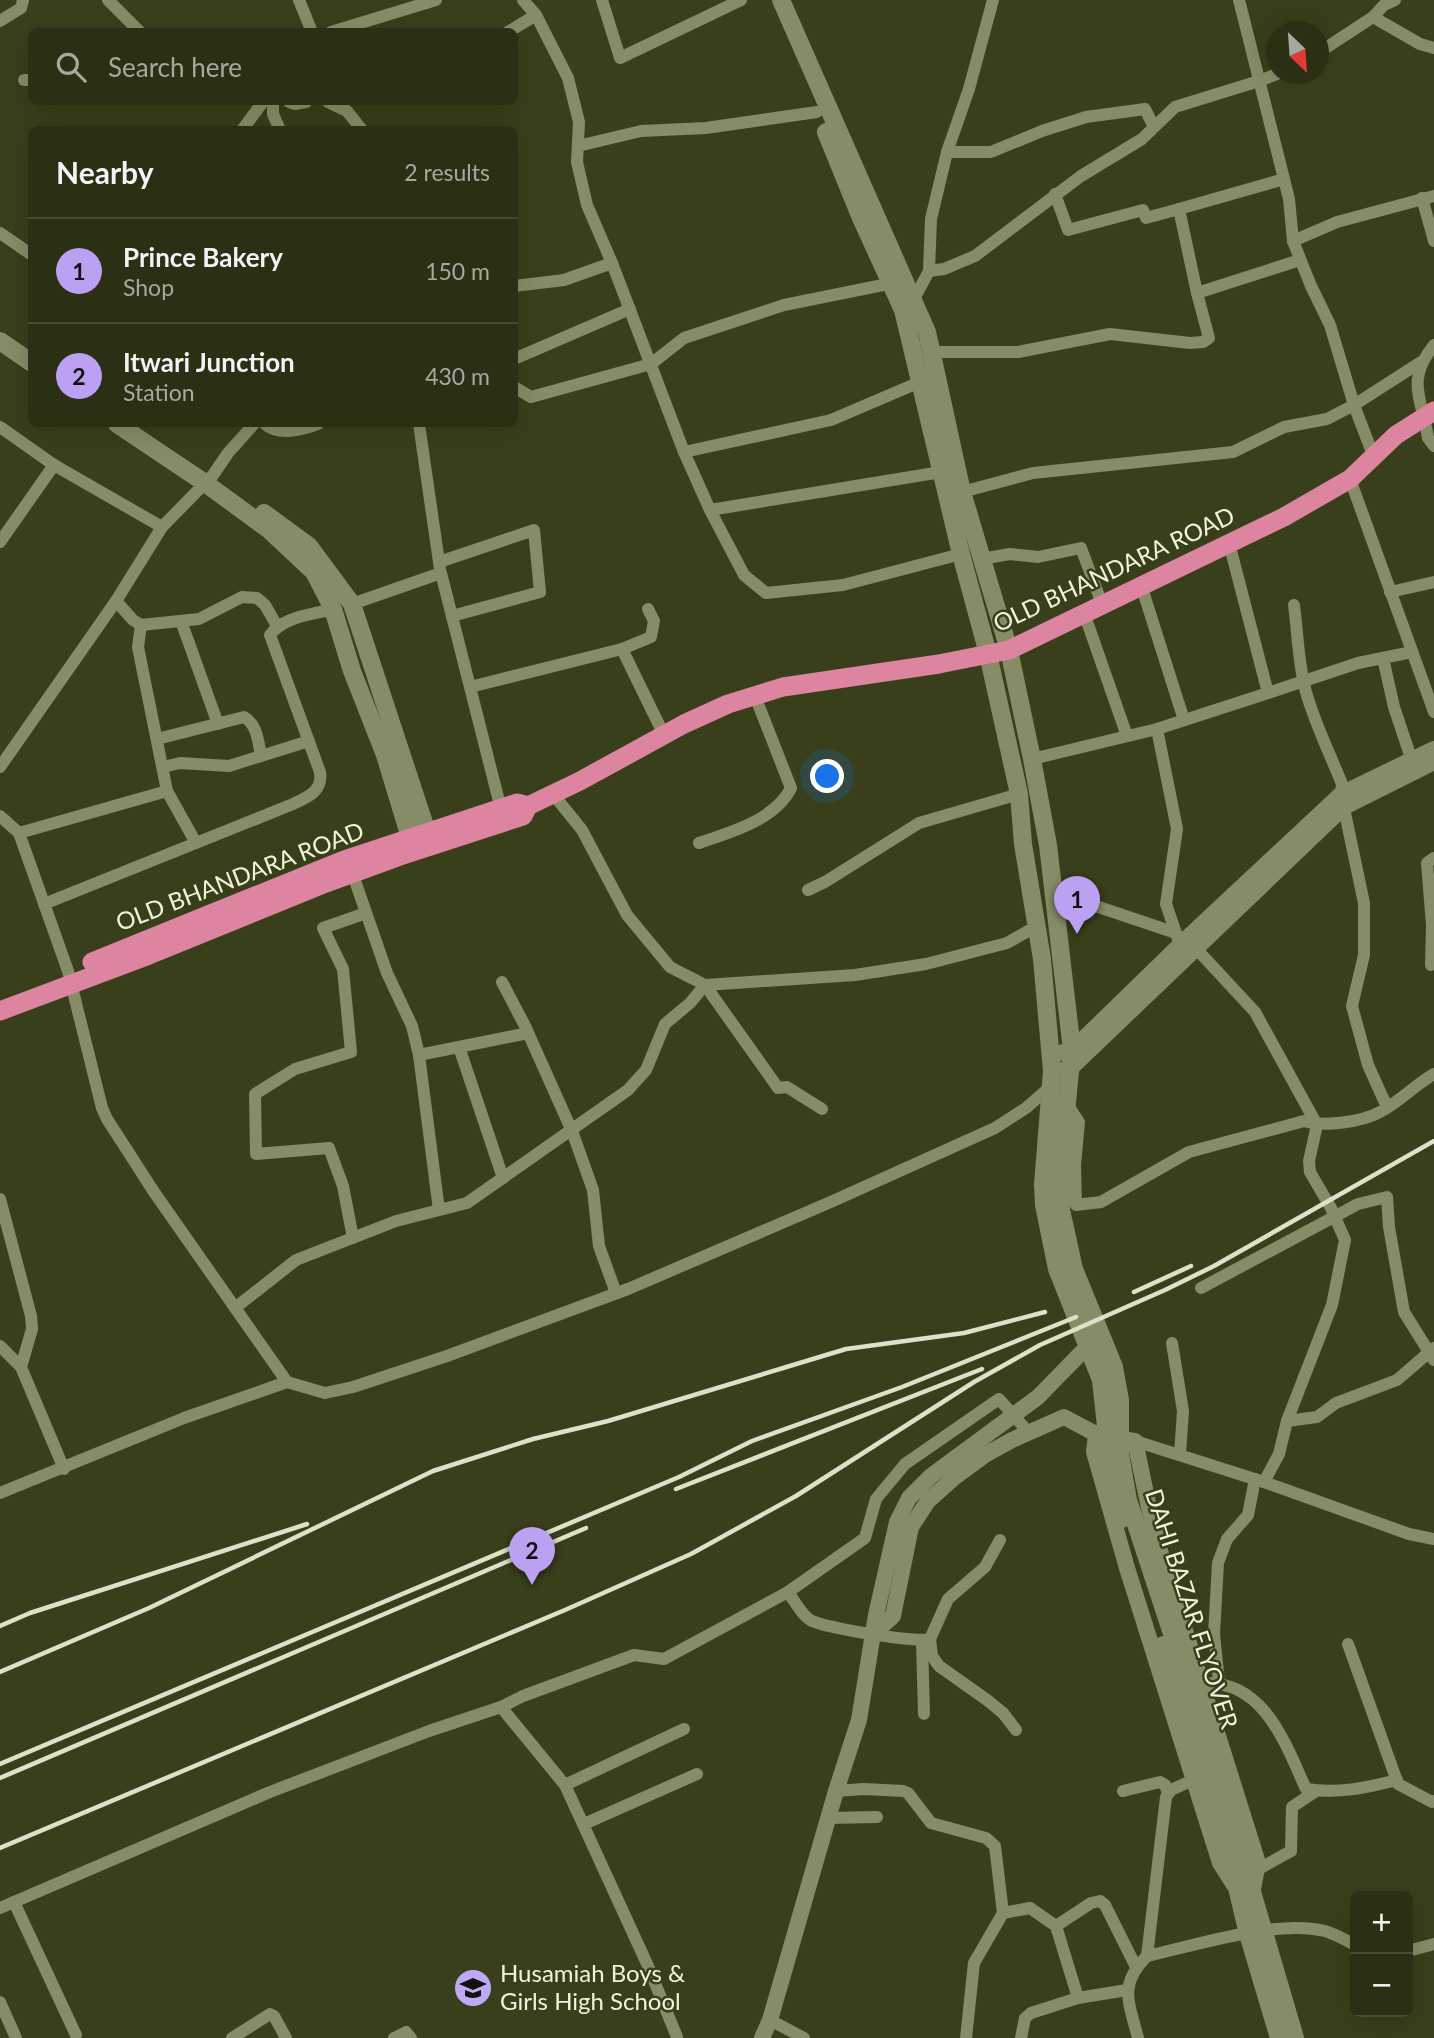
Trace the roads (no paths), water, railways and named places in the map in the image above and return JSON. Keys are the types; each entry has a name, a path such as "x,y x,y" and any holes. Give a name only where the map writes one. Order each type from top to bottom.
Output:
{"highway":[{"name":"OLD BHANDARA ROAD","path":"0,998 70,978 344,860 421,842 503,815 516,803 528,806 664,734 728,704 783,687 939,664 1009,650 1284,517 1350,479 1396,435 1429,414"},
{"path":"0,1011 70,978 353,874 421,842"}],"main road":[{"path":"769,0 861,218 892,283 909,304"},
{"path":"781,0 909,304 933,352 962,492 1009,650 1032,759 1054,892 1072,1050 1061,1114"},
{"name":"DAHI BAZAR FLYOVER","path":"909,304 920,382 988,654 1019,794 1023,844 1042,959 1051,1071 1061,1114 1061,1210 1073,1269 1114,1367 1120,1400 1120,1454 1128,1500 1210,1749 1245,1870 1245,1892 1256,1932"},
{"path":"0,328 28,347"},
{"path":"0,341 28,360"},
{"path":"122,427 209,479 309,546 352,604 421,842"},
{"path":"143,427 209,479 314,572 333,609 352,671 421,842"},
{"name":"DAHI BAZAR FLYOVER","path":"1061,1114 1043,1185 1044,1205 1057,1269 1101,1380 1113,1491 1245,1870"},
{"path":"1256,1932 1279,2038"},
{"path":"1256,1932 1295,2038"}],"street":[{"path":"0,21 21,8 23,0"},
{"path":"108,0 136,28"},
{"path":"299,0 310,28"},
{"path":"344,28 436,0"},
{"path":"523,0 536,16 568,78 579,122 577,162 587,205 684,452 744,575 766,593 843,585 961,554"},
{"path":"602,0 620,58 741,0"},
{"path":"909,304 929,271 931,219 947,152 969,89 993,0"},
{"path":"1240,0 1289,199 1293,241 1330,325 1353,405 1373,455"},
{"path":"1329,46 1373,17 1384,5 1395,0"},
{"path":"515,28 536,16"},
{"path":"1373,17 1420,44 1434,48"},
{"path":"929,271 943,270 975,256 1055,194 1142,139 1175,107 1266,78"},
{"path":"245,126 261,105"},
{"path":"273,105 273,114 278,126"},
{"path":"338,105 359,126"},
{"path":"947,152 991,152 1086,117 1145,109 1154,127"},
{"path":"578,146 642,131 706,128 817,112"},
{"path":"1055,194 1068,230 1143,210 1146,218 1284,179"},
{"path":"1293,241 1337,222 1428,197 1434,241"},
{"path":"933,352 1018,352 1110,334 1190,343 1203,342 1209,338 1179,209"},
{"path":"0,233 28,252"},
{"path":"1197,292 1300,260"},
{"path":"518,286 564,280 612,263"},
{"path":"518,389 531,397 651,364 684,338 784,305 892,283"},
{"path":"518,357 630,309"},
{"path":"962,492 1033,473 1233,452 1284,427 1327,419 1420,362 1434,345"},
{"path":"1420,362 1416,382 1429,414 1429,438 1434,446"},
{"path":"684,452 831,420 920,382"},
{"path":"0,427 54,465 162,527"},
{"path":"0,767 116,601 162,527 209,479 251,427"},
{"path":"269,427 284,431 303,427"},
{"path":"418,427 440,568 503,815"},
{"path":"0,542 54,465"},
{"path":"710,510 941,472"},
{"path":"1350,479 1434,712"},
{"path":"352,604 534,530 540,592 452,616"},
{"path":"1229,543 1269,693"},
{"path":"981,559 1010,554 1038,556 1081,548 1093,608 1127,736"},
{"path":"1390,592 1434,582"},
{"path":"1141,585 1184,720"},
{"path":"116,601 141,625 199,619 242,597 257,598 265,605 277,626"},
{"path":"1294,606 1303,680 1313,715 1342,784 1342,801 1364,903 1364,955 1352,1006 1368,1065 1387,1107"},
{"path":"44,904 293,804 318,789 320,772 271,635 277,626 333,609"},
{"path":"470,687 622,649 651,637 654,621 648,609"},
{"path":"181,621 218,724"},
{"path":"141,625 138,647 167,791 196,843"},
{"path":"622,649 664,734"},
{"path":"1032,759 1157,729 1303,680 1412,652"},
{"path":"1384,658 1394,707 1413,765"},
{"path":"699,843 745,827 785,801 791,788 755,696"},
{"path":"157,740 244,717 251,720 261,755"},
{"path":"1157,729 1177,829 1167,904 1185,944 1255,1012 1317,1125 1309,1161 1310,1172 1333,1212 1345,1240 1332,1305 1287,1421 1279,1454 1260,1481 1248,1515 1227,1539 1218,1563 1211,1683"},
{"path":"163,767 180,763 229,766 309,741"},
{"path":"0,1493 184,1418 287,1382 326,1393 353,1387 447,1356 616,1293 833,1201 995,1128 1026,1108 1051,1071 1072,1050 1342,801 1413,765 1434,749"},
{"path":"1413,765 1434,762"},
{"path":"19,833 167,791"},
{"path":"553,794 582,831 627,915 670,967 705,985 778,1088 788,1087 822,1109"},
{"path":"808,890 919,823 1019,794"},
{"path":"0,816 19,833 70,978 107,1119 154,1192 287,1382"},
{"path":"1431,965 1432,925 1427,863 1434,858"},
{"path":"353,874 387,973 412,1026 419,1055 439,1210"},
{"path":"1054,892 1185,944"},
{"path":"353,1238 343,1186 329,1148 256,1154 255,1094 295,1069 351,1052 343,969 323,928 366,913"},
{"path":"235,1308 296,1261 396,1221 467,1203 572,1131 628,1090 646,1070 664,1024 690,1003 705,985 855,975 926,964 1007,943 1037,926"},
{"path":"1051,1071 1071,1068 1185,944"},
{"path":"502,982 572,1131 593,1190 599,1247 616,1293"},
{"path":"419,1055 528,1033"},
{"path":"459,1047 503,1178"},
{"path":"1061,1114 1079,1122 1075,1165 1076,1205 1101,1202 1189,1152 1304,1121 1317,1125 1335,1124 1379,1113 1434,1074"},
{"path":"1200,1289 1333,1212 1387,1197 1389,1227 1404,1312 1433,1353 1397,1380 1336,1403 1317,1417 1287,1421"},
{"path":"0,1199 31,1316 32,1329 21,1367"},
{"path":"762,2038 770,2020 859,1720 876,1615 897,1522 909,1498 931,1476 1038,1397 1103,1336"},
{"path":"1172,1343 1183,1411 1180,1454"},
{"path":"0,1346 21,1367 64,1469"},
{"path":"0,1908 270,1792 429,1731 501,1707 523,1696 634,1655 664,1659 788,1592 865,1538 876,1499 905,1464 999,1399 1029,1433"},
{"path":"873,1634 893,1616 911,1527 928,1501 985,1455 1064,1417 1096,1434 1136,1441 1180,1454 1409,1535 1434,1539"},
{"path":"1096,1434 1094,1451 1110,1512 1220,1863 1245,1892"},
{"path":"1136,1441 1160,1551 1211,1683 1258,1863 1245,1870"},
{"path":"924,1714 926,1641 948,1599 985,1567 1000,1540"},
{"path":"788,1592 810,1620 873,1634 926,1641"},
{"path":"926,1641 939,1666 1003,1713 1016,1730"},
{"path":"1348,1644 1398,1784 1434,1801"},
{"path":"1211,1683 1253,1698 1279,1729 1306,1789 1358,1790 1397,1780"},
{"path":"501,1707 565,1785 648,1966 677,2037"},
{"path":"565,1785 684,1729"},
{"path":"584,1825 697,1774"},
{"path":"1147,1955 1166,1797 1168,1793 1194,1780"},
{"path":"1123,1791 1160,1782 1165,1785 1168,1793"},
{"path":"836,1791 903,1791 908,1793 931,1823 986,1838 995,1846 1003,1913 974,1963 966,2038"},
{"path":"1245,1870 1291,1851 1292,1807 1316,1791"},
{"path":"828,1818 877,1817"},
{"path":"1056,1926 1091,1903 1100,1901 1105,1905 1136,1967"},
{"path":"14,1902 76,2035"},
{"path":"1003,1913 1030,1908 1056,1926 1078,1998"},
{"path":"1138,2038 1126,1990 1136,1967 1147,1955 1256,1932 1290,1928 1325,1931 1350,1943"},
{"path":"1413,1950 1434,1944"},
{"path":"1021,2038 1026,2018 1031,2012 1078,1998 1126,1990"},
{"path":"0,2002 16,2038"},
{"path":"232,2038 271,2014 286,2038"},
{"path":"770,2020 804,2038"},
{"path":"394,2038 406,2032 411,2038"}],"railway":[{"path":"0,1848 565,1610 691,1554 796,1496 974,1382 1040,1345 1214,1266 1434,1141"},
{"path":"1134,1292 1191,1266"},
{"path":"0,1672 149,1608 433,1471 533,1439 608,1421 846,1349 964,1333 1045,1312"},
{"path":"0,1764 679,1477 752,1441 902,1387 1076,1317"},
{"path":"676,1489 982,1369"},
{"path":"0,1626 30,1613 307,1524"},
{"path":"0,1778 586,1528"}],"place":[{"name":"Prince Bakery","path":"1077,934"},
{"name":"Itwari Junction","path":"532,1585"},
{"name":"Husamiah Boys & Girls High School","path":"473,1988"}]}
